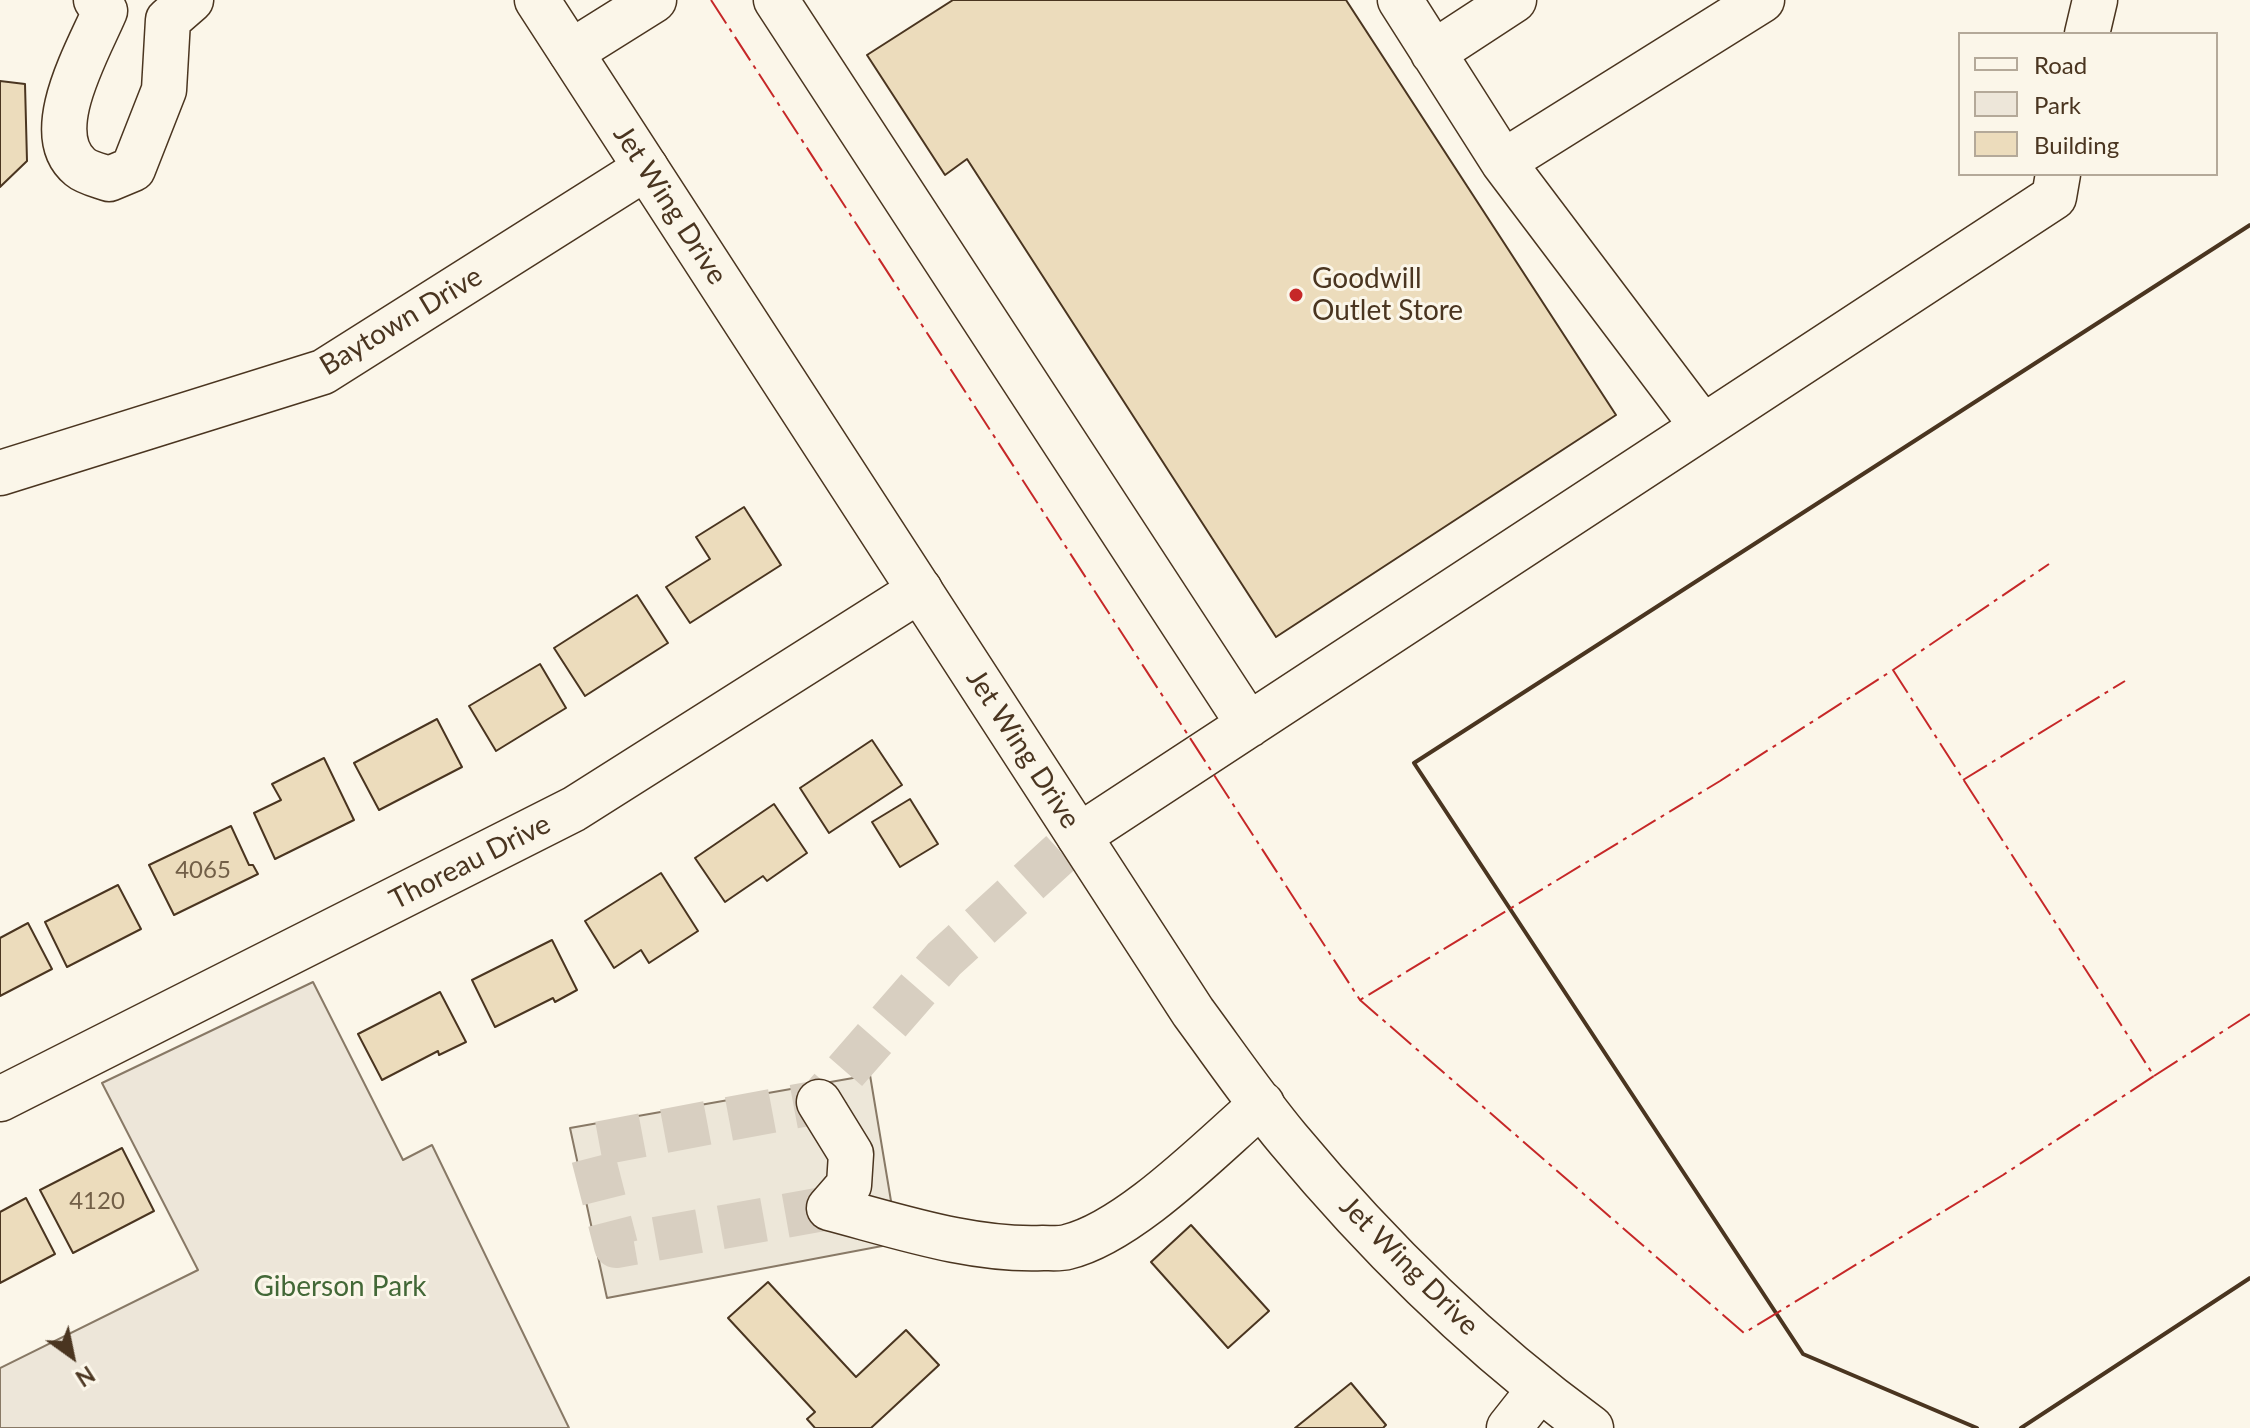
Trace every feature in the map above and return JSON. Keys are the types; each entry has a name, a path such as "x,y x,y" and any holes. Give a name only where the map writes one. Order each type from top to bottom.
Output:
{"street":[{"name":"Jet Wing Drive","path":"537,0 1193,1012 1287,1138 1359,1218 1449,1309 1539,1390 1591,1428"},
{"path":"571,52 654,0"},
{"path":"776,0 1249,725"},
{"path":"1400,0 1503,162 1703,427"},
{"path":"1433,53 1514,0"},
{"path":"1503,162 1762,0"},
{"path":"2087,32 2095,0"},
{"path":"101,5 129,12 180,10 164,90 133,169 109,179 80,167 64,143 67,102 101,5"},
{"name":"Baytown Drive","path":"0,473 323,372 646,168"},
{"path":"1079,836 2054,197 2058,176"},
{"name":"Thoreau Drive","path":"0,1099 574,809 920,590"},
{"path":"819,1102 851,1154 849,1185 829,1208 1011,1250 1067,1248 1108,1231 1152,1200 1262,1104"},
{"path":"1509,1428 1539,1390"}],"green space":[{"name":"Giberson Park","path":"313,982 403,1160 432,1145 569,1428 0,1428 0,1368 198,1270 102,1083"}],"shaded area":[{"path":"870,1075 898,1243 607,1298 570,1128"}],"building":[{"name":"Goodwill Outlet Store","path":"953,0 1346,0 1616,415 1276,637 967,159 945,175 867,55"},
{"path":"0,81 25,84 27,161 0,187"},
{"path":"744,507 781,565 690,623 666,587 710,559 696,537"},
{"path":"637,595 668,643 585,696 554,648"},
{"path":"540,664 566,708 496,751 469,706"},
{"path":"437,719 462,767 379,810 354,763"},
{"path":"872,740 902,785 829,833 800,788"},
{"path":"324,758 354,820 275,859 254,813 281,800 272,784"},
{"path":"910,799 938,844 900,867 872,822"},
{"path":"774,804 807,853 767,881 763,876 725,902 695,858"},
{"path":"231,826 249,865 253,865 258,874 174,915 149,865"},
{"path":"661,873 698,931 649,963 641,950 614,968 585,921"},
{"path":"118,885 141,929 67,967 45,922"},
{"path":"28,923 52,969 0,996 0,938"},
{"path":"552,940 577,990 555,1002 553,998 495,1027 472,980"},
{"path":"440,992 466,1042 439,1055 438,1051 382,1080 358,1034"},
{"path":"122,1148 154,1211 73,1253 40,1190"},
{"path":"26,1198 55,1254 0,1283 0,1212"},
{"path":"1191,1225 1269,1311 1228,1348 1151,1262"},
{"path":"768,1282 856,1377 906,1330 939,1365 871,1428 815,1428 807,1419 815,1412 728,1318"},
{"path":"1351,1383 1386,1425 1383,1428 1295,1428"}],"tunnel":[{"path":"829,1208 616,1246 590,1145 819,1102 944,959 1079,836"}],"wall":[{"path":"1977,1428 1803,1354 1414,763 2250,225"},
{"path":"2021,1428 2250,1278"}],"power":[{"path":"711,0 1360,1000 1744,1333 2003,1175 2154,1076 1893,670 1720,781 1360,1000"},
{"path":"1893,670 2049,564"},
{"path":"1963,780 2125,681"},
{"path":"2154,1076 2250,1014"}],"place":[{"name":"Goodwill Outlet Store","path":"1296,295"}]}
